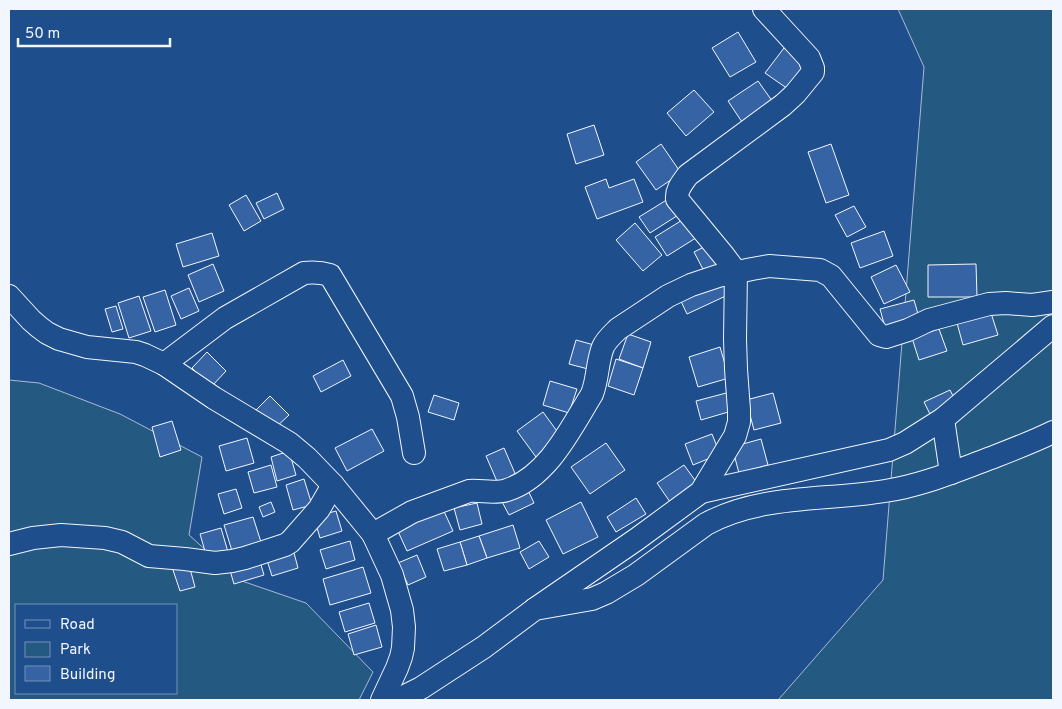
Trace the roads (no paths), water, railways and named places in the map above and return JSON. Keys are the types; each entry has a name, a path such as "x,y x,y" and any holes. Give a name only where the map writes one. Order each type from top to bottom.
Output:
{"street":[{"path":"396,700 420,688 484,647 701,492 735,436 739,422 735,339 736,272 677,199 676,195 688,175 784,105 813,72 814,68 809,58 764,9"},
{"path":"373,534 412,512 469,491 502,492 531,477 551,458 592,394 603,347 618,329 668,296 704,280 769,266 820,270 832,276 879,336 884,337 908,330 929,320 988,304 1032,305 1053,302"},
{"path":"164,364 225,318 304,273 317,271 330,275 402,396 408,417 414,453"},
{"path":"9,296 39,327 59,339 87,347 136,352 164,364 214,398 289,443 307,458 333,485 373,534 392,575 402,610 404,627 401,657 382,700"},
{"path":"701,492 889,450 904,443 943,419 1053,326"},
{"path":"943,419 951,473"},
{"path":"535,609 600,597 636,575 706,524 729,513 769,503 805,498 883,492 912,486 951,473 1053,432"},
{"path":"9,544 50,536 86,536 122,542 152,556 210,563 232,561 290,542 319,509 333,485"}]}
